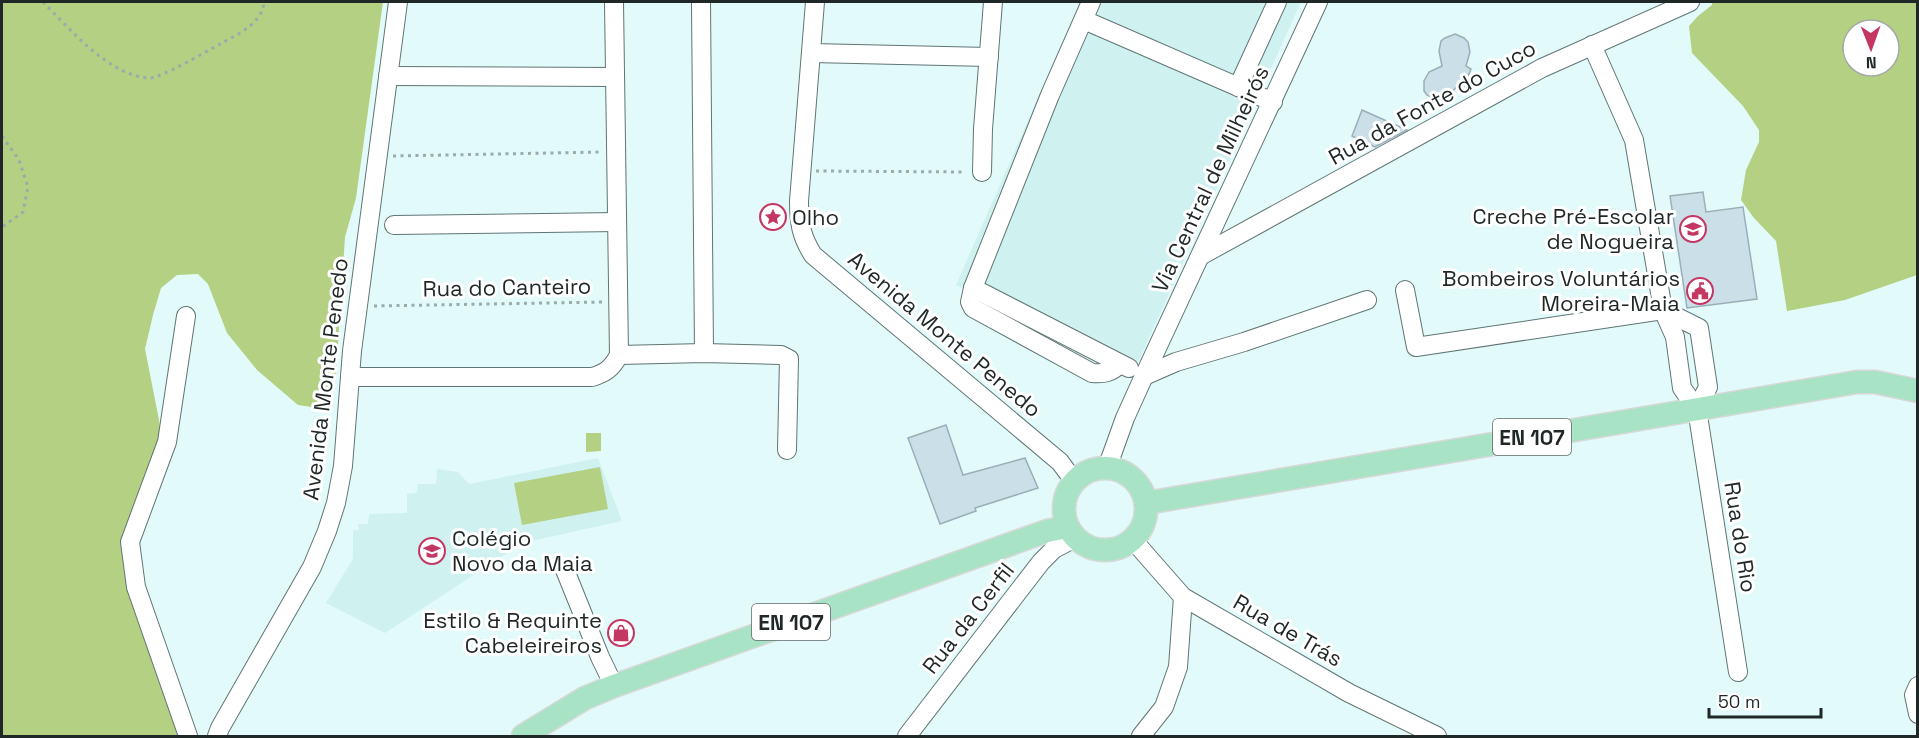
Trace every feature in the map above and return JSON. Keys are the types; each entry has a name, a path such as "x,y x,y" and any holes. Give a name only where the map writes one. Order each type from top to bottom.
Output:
{"main road":[{"name":"EN 107","path":"1146,503 1857,382 1875,382 1917,391"},
{"path":"1107,468 1128,475 1143,492 1146,503 1144,523 1133,540 1117,549 1099,550 1090,548 1071,532 1063,508 1068,489 1074,481 1089,471 1107,468"},
{"name":"EN 107","path":"523,736 585,699 614,686 1047,531 1071,532"}],"street":[{"name":"Avenida Monte Penedo","path":"217,736 312,567 336,503 343,466 357,306 398,2"},
{"path":"350,377 592,377 605,373 614,365 619,355 614,2"},
{"path":"701,2 704,353"},
{"name":"Avenida Monte Penedo","path":"815,2 801,171 799,222 804,242 813,255 1060,462 1074,481"},
{"path":"982,172 993,2"},
{"path":"1091,2 1050,95 973,288 970,302 973,308 1092,373 1102,374 1113,371 1120,363 1144,376 1176,362 1244,342 1367,300"},
{"path":"1238,87 1277,2"},
{"name":"Via Central de Milheirós","path":"1107,468 1121,428 1144,376 1318,2"},
{"name":"Rua da Fonte do Cuco","path":"1202,255 1542,68 1690,2"},
{"path":"1084,20 1273,102"},
{"name":"Rua do Rio","path":"1592,45 1634,140 1663,310 1675,337 1682,388 1697,409 1738,672"},
{"path":"811,53 989,57"},
{"path":"388,76 615,78"},
{"path":"394,225 617,222"},
{"path":"1405,290 1416,347 1663,310"},
{"name":"Rua do Rio","path":"1663,310 1698,328 1708,387 1697,409"},
{"path":"186,316 167,442 130,542 136,587 188,736"},
{"path":"619,355 704,353 781,355 789,359 787,450"},
{"name":"Rua da Cerfil","path":"907,736 1041,562 1071,532"},
{"name":"Rua de Trás","path":"1133,540 1183,597 1349,693 1437,736"},
{"path":"565,570 614,686"},
{"path":"1141,736 1164,707 1178,666 1183,597"},
{"path":"1917,686 1914,695 1917,714"}],"path":[{"path":"44,2 73,32 110,64 131,74 152,78 191,60 250,27 263,10 264,2"},
{"path":"2,136 18,160 28,187 23,212 2,227"},
{"path":"378,157 616,152"},
{"path":"801,171 982,172"},
{"name":"Rua do Canteiro","path":"357,306 618,302"}],"shaded area":[{"path":"1080,2 1301,2 1135,369 956,285"},
{"name":"Colégio Novo da Maia","path":"598,458 622,521 522,543 385,633 326,603 353,559 353,530 359,530 358,524 368,524 369,514 407,513 407,494 417,493 418,484 436,484 437,469 458,472 469,484"}],"green space":[{"path":"2,2 383,2 356,198 345,237 336,375 318,408 298,405 257,370 227,333 208,284 198,274 177,275 161,288 153,315 145,349 159,420 163,465 129,573 133,607 154,646 189,736 2,736"},
{"path":"1712,2 1917,2 1917,275 1845,300 1787,311 1776,241 1741,200 1746,170 1759,142 1759,130 1743,106 1692,53 1689,26 1712,5"},
{"path":"586,433 601,433 601,451 586,452"},
{"path":"600,467 608,509 522,525 514,483"}],"building":[{"path":"1455,34 1468,42 1470,52 1466,66 1471,69 1464,86 1459,84 1446,99 1436,100 1424,91 1424,81 1429,72 1442,66 1439,51 1441,41"},
{"path":"1362,110 1407,130 1375,147 1352,136"},
{"path":"1703,192 1706,212 1743,207 1757,299 1687,308 1670,196"},
{"path":"946,425 963,475 1025,458 1038,488 975,508 976,511 940,524 908,438"}],"place":[{"name":"Olho","path":"773,217"},
{"name":"Creche Pré-Escolar de Nogueira","path":"1693,229"},
{"name":"Bombeiros Voluntários Moreira-Maia","path":"1700,291"},
{"name":"Colégio Novo da Maia","path":"432,551"},
{"name":"Estilo & Requinte Cabeleireiros","path":"621,633"}]}
